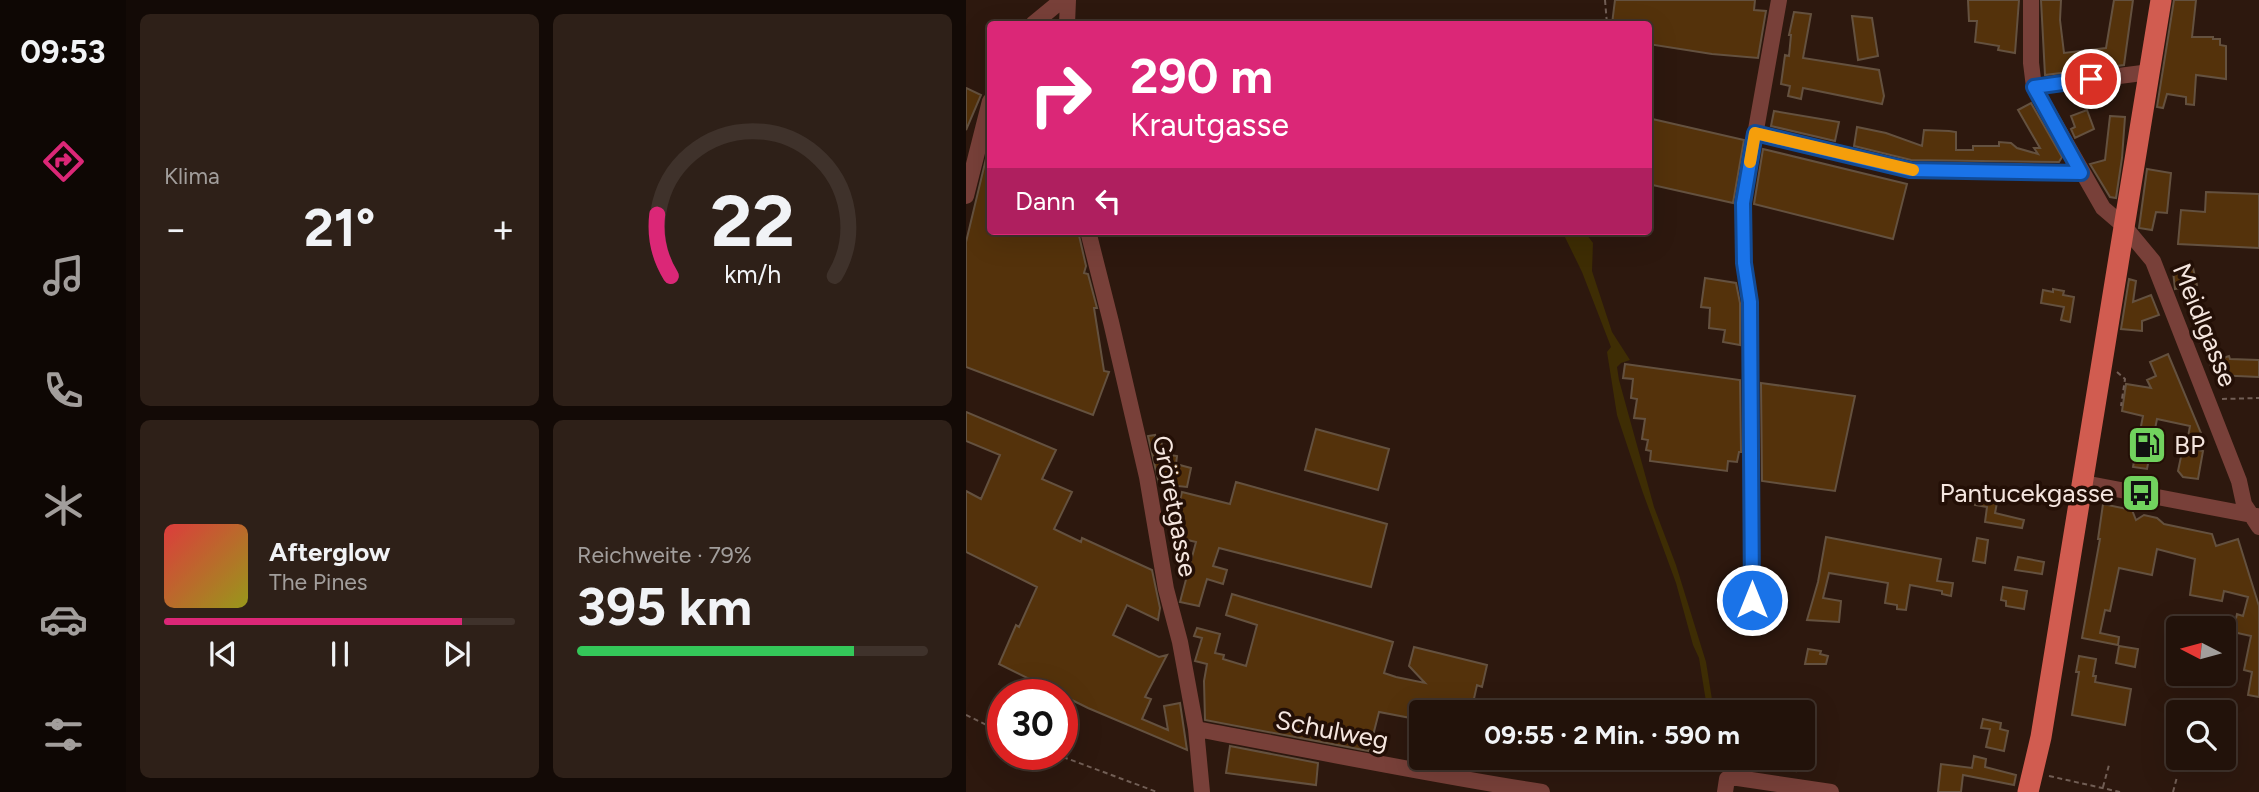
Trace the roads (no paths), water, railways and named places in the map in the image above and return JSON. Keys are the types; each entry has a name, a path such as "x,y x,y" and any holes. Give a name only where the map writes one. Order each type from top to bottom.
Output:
{"main road":[{"path":"2029,787 2041,737 2084,482 2161,0"}],"street":[{"path":"1038,20 1062,0"},
{"path":"1067,21 1068,0"},
{"path":"1752,600 1750,302 1744,263 1743,203 1779,0"},
{"path":"2031,0 2031,63 2034,87 2150,72"},
{"name":"Meidlgasse","path":"2034,87 2103,208 2124,226 2153,261 2239,481 2244,504 2256,519"},
{"path":"966,196 987,113"},
{"path":"1755,133 1910,170 2081,173"},
{"name":"Gröretgasse","path":"1088,235 1147,477 1166,589 1180,642 1196,729 1202,792"},
{"path":"2084,482 2256,519"},
{"name":"Schulweg","path":"1196,729 1452,778 1542,792"},
{"path":"1725,792 1727,779 1731,776 1831,792"}],"place":[{"name":"BP","path":"2147,445"},
{"name":"Pantucekgasse","path":"2141,493"}]}
